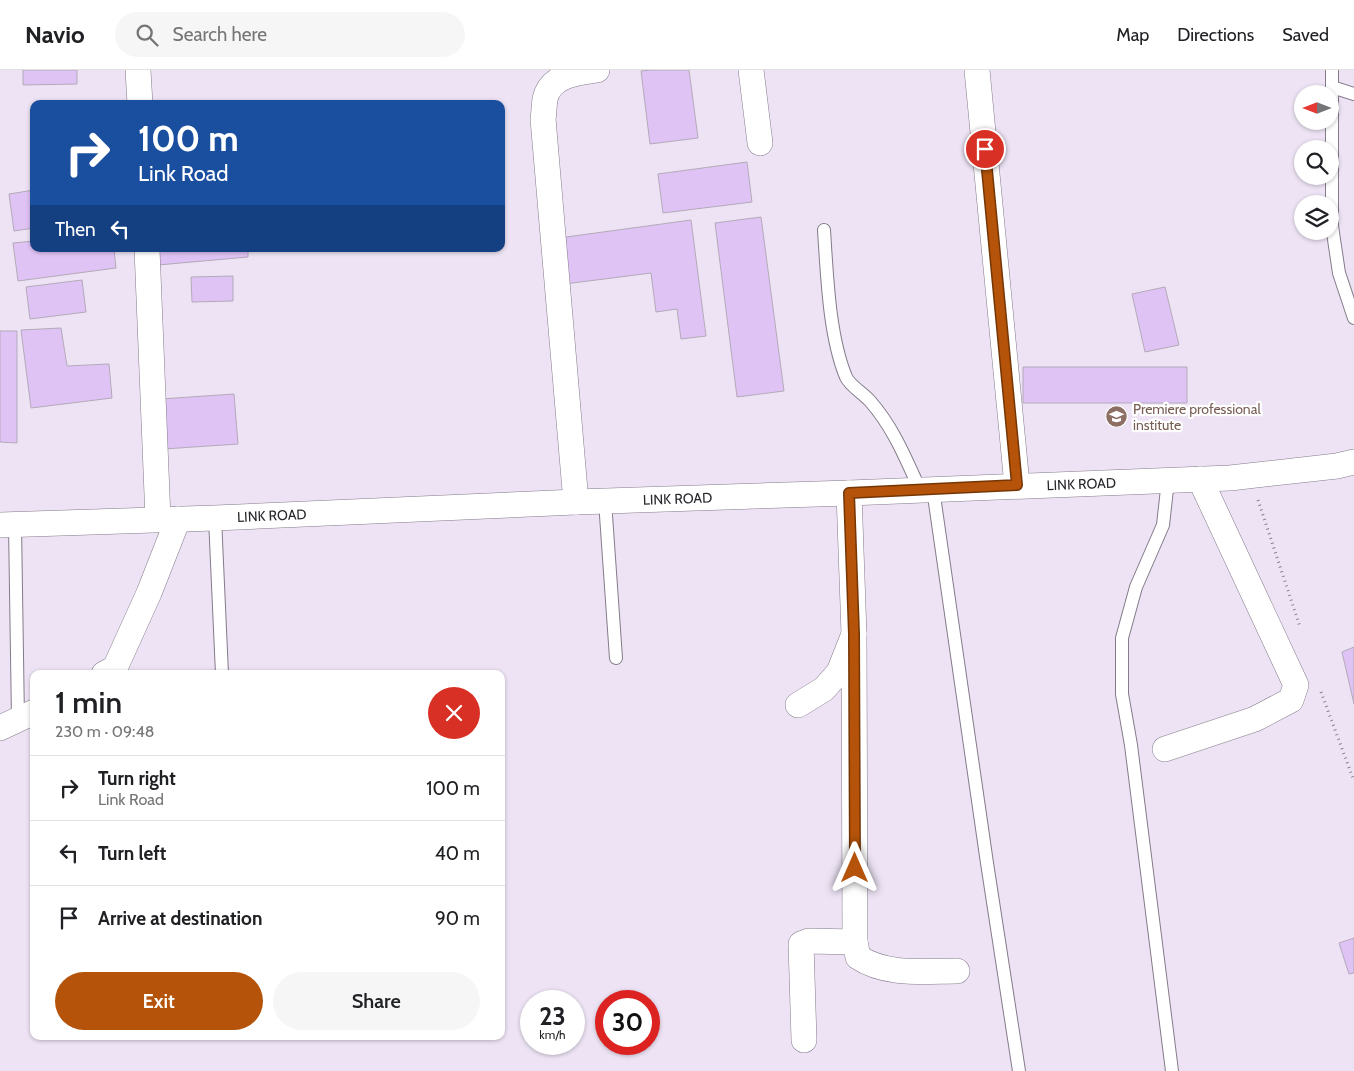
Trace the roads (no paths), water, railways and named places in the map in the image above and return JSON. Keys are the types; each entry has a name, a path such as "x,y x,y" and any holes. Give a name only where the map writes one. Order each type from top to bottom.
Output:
{"street":[{"path":"138,70 140,100"},
{"path":"576,502 544,119 545,97 555,82 571,74 597,70"},
{"path":"751,70 760,143"},
{"path":"977,70 1017,485"},
{"path":"111,670 115,668 149,593 168,519 147,252"},
{"name":"LINK ROAD","path":"8,525 1200,479 1337,466 1354,462"},
{"path":"1165,749 1255,720 1291,700 1296,685 1200,479"},
{"path":"849,493 854,634 855,942 858,957 870,965 903,971 958,970"},
{"path":"798,705 824,689 839,672 854,634"},
{"path":"804,1040 801,944 809,941 855,942"}],"lane":[{"path":"1332,70 1332,85"},
{"path":"1339,89 1354,94"},
{"path":"1332,130 1332,226 1340,273 1354,318"},
{"path":"824,230 828,286 837,346 847,379 870,401 898,441 926,490 1019,1071"},
{"path":"1168,480 1163,525 1136,587 1122,638 1122,694 1131,745 1172,1071"},
{"path":"605,501 616,658"},
{"path":"215,518 222,670"},
{"path":"8,525 17,720"}],"place":[{"name":"Premiere professional institute","path":"1117,417"}]}
